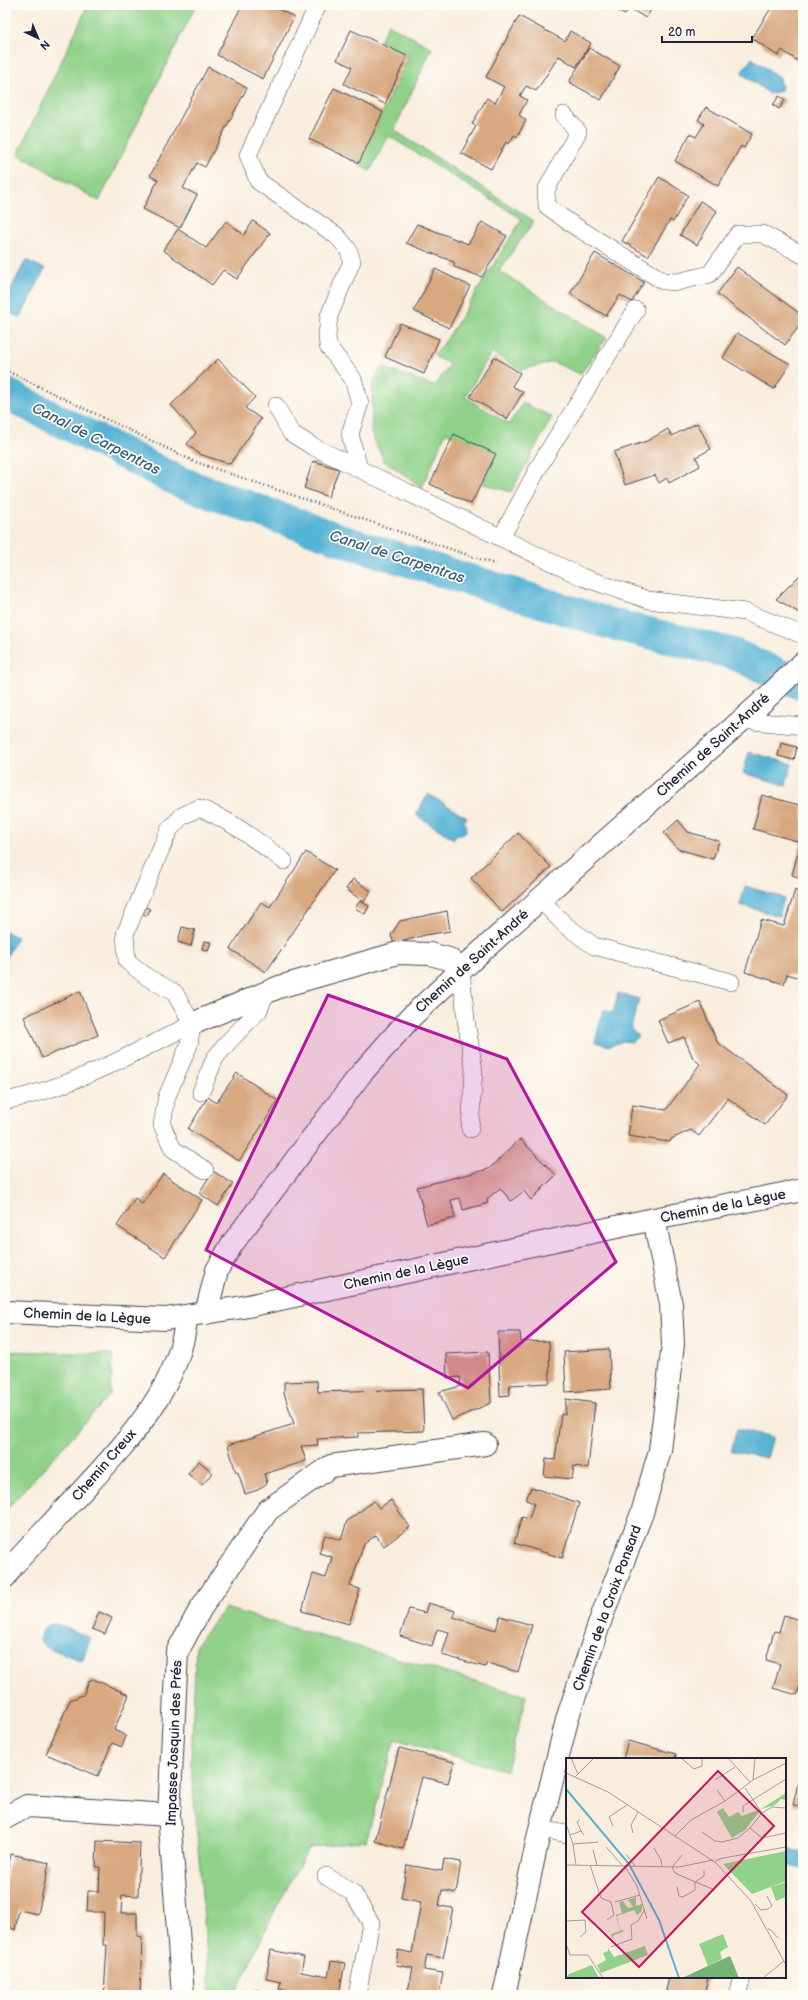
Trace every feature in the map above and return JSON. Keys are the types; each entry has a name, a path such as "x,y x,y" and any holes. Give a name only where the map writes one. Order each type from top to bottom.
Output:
{"street":[{"name":"Chemin de Saint-André","path":"196,1315 217,1270 232,1244 360,1075 412,1016 540,899 760,704 803,663"},
{"path":"192,1024 266,992 398,953 430,954 443,957 449,959 461,970"},
{"name":"Chemin de la Lègue","path":"5,1312 165,1319 196,1315 243,1307 654,1219 803,1190"},
{"name":"Chemin de la Croix Ponsard","path":"504,1995 540,1829 568,1716 603,1613 642,1513 660,1450 674,1344 671,1304 654,1219"},
{"name":"Chemin Creux","path":"5,1577 13,1565 124,1445 150,1408 176,1362 185,1334 196,1315"},
{"name":"Impasse Josquin des Prés","path":"183,1995 169,1814 177,1652 201,1608 268,1510 331,1466 484,1444"},
{"path":"5,1818 27,1806 169,1814"}],"lane":[{"path":"318,5 248,155 258,182 337,236 348,249 352,261 329,316 327,336 328,346 353,379 360,403 350,434 359,469"},
{"path":"564,115 578,132 546,190 547,206 570,223 663,281 677,282 710,274 738,234 762,234 803,255"},
{"path":"501,538 542,461 636,310"},
{"path":"276,406 291,433 312,446 582,577 648,600 745,612 803,635"},
{"path":"742,720 803,726"},
{"path":"205,1170 173,1149 162,1125 167,1096 188,1045 192,1024 175,993 147,977 127,961 125,934 169,830 182,816 199,808 218,815 244,831 284,862"},
{"path":"540,899 565,925 594,946 731,982"},
{"path":"461,970 466,1020 474,1070 470,1129"},
{"path":"201,1092 215,1058 259,1010 266,992"},
{"path":"5,1100 29,1096 67,1084 192,1024"},
{"path":"540,1829 566,1834"},
{"path":"326,1876 353,1892 371,1923 357,1995"},
{"path":"737,1995 742,1978"}],"path":[{"path":"5,370 193,461 504,568"}],"highlighted area":[{"path":"328,995 507,1059 616,1262 468,1388 206,1250"}],"green space":[{"path":"88,5 196,5 99,201 18,154"},
{"path":"388,24 432,48 394,130 534,221 499,271 607,338 580,374 553,362 520,370 492,352 465,397 509,424 523,403 552,417 511,492 483,484 494,457 446,432 422,487 384,461 371,433 373,382 382,367 434,386 450,365 434,356 447,339 522,219 389,136 370,171 358,165 409,56 380,41"},
{"path":"5,1351 113,1354 110,1395 5,1511"},
{"path":"225,1608 526,1696 507,1771 395,1739 366,1841 309,1848 276,1908 235,1995 216,1995 210,1992 191,1763 196,1645"}],"water":[{"path":"752,58 781,79 779,81 782,86 781,91 770,94 741,73"},
{"path":"26,260 45,269 20,318 5,310 5,300"},
{"path":"749,752 792,764 786,785 743,773"},
{"path":"428,794 467,817 464,822 467,826 466,831 462,834 457,834 454,839 416,815"},
{"path":"745,886 784,898 779,916 740,905"},
{"path":"5,931 17,937 5,960"},
{"path":"618,993 639,999 631,1029 638,1036 632,1042 623,1041 610,1046 595,1042 603,1010 613,1013"},
{"path":"737,1429 773,1437 767,1458 731,1451"},
{"path":"54,1623 91,1638 82,1661 44,1646 40,1640 41,1632 46,1626"},
{"path":"789,1849 803,1852 803,1869 786,1865"}],"building":[{"path":"242,5 271,5 294,17 263,79 217,55"},
{"path":"612,5 654,5 646,18 629,8 625,15 611,7"},
{"path":"773,5 797,5 803,9 803,56 799,62 782,50 778,56 752,38"},
{"path":"519,16 565,41 570,31 591,43 576,67 559,56 536,91 526,86 520,96 527,100 519,115 526,120 517,137 514,135 509,144 506,142 491,169 461,153 476,126 472,124 487,98 495,103 504,87 486,77"},
{"path":"351,30 407,56 385,104 344,84 352,67 337,60"},
{"path":"589,48 620,66 601,100 569,82"},
{"path":"208,67 247,88 205,167 197,163 183,188 197,195 180,228 143,209 158,180 150,176"},
{"path":"334,88 383,112 359,163 309,139"},
{"path":"779,96 785,100 779,109 773,105"},
{"path":"706,107 752,134 744,148 741,146 718,186 675,161 690,134 696,137 704,124 698,120"},
{"path":"659,177 688,195 673,222 670,220 648,256 622,241"},
{"path":"700,201 717,211 697,245 680,235"},
{"path":"226,221 244,235 253,221 270,233 237,279 223,270 212,285 163,250 178,229 206,248"},
{"path":"482,222 507,236 482,277 454,267 454,262 406,243 417,224 468,244"},
{"path":"595,253 644,282 632,302 620,295 606,316 570,294"},
{"path":"737,267 803,316 803,321 785,345 717,294"},
{"path":"435,269 470,286 449,328 414,311"},
{"path":"400,323 439,339 424,374 385,357"},
{"path":"737,333 790,364 774,389 723,358"},
{"path":"494,357 520,373 512,386 523,392 507,419 470,397"},
{"path":"218,359 255,397 245,408 261,419 230,464 199,454 187,444 196,433 171,405"},
{"path":"697,423 711,449 696,457 700,466 669,483 667,478 659,483 655,475 625,485 614,452 647,441 668,429 672,436"},
{"path":"454,434 496,454 471,504 430,484"},
{"path":"313,461 339,469 328,497 304,488"},
{"path":"803,572 803,615 776,599"},
{"path":"781,743 797,747 794,760 778,756"},
{"path":"762,795 803,806 803,879 792,875 801,842 753,829"},
{"path":"678,820 688,832 719,841 713,859 678,849 664,833"},
{"path":"518,833 551,867 502,912 471,878"},
{"path":"306,852 335,870 266,972 230,949 261,902 270,907"},
{"path":"353,879 371,891 364,902 346,889"},
{"path":"795,890 803,892 803,979 787,974 784,984 745,972 761,920 784,926"},
{"path":"360,901 369,906 365,914 355,908"},
{"path":"142,906 150,909 147,916 141,912"},
{"path":"447,911 450,931 425,935 394,944 391,935 400,921"},
{"path":"182,927 195,930 191,946 178,942"},
{"path":"204,941 211,942 208,951 202,949"},
{"path":"80,991 98,1035 42,1058 24,1017"},
{"path":"700,1002 717,1042 788,1095 765,1125 728,1098 699,1136 691,1130 671,1139 670,1142 628,1136 632,1105 666,1110 700,1064 693,1058 684,1037 668,1043 658,1020"},
{"path":"237,1073 278,1101 239,1161 188,1129 208,1097 216,1103"},
{"path":"520,1139 556,1175 531,1200 524,1191 511,1201 500,1188 487,1199 488,1203 463,1210 460,1198 451,1200 455,1218 427,1225 417,1187 489,1169"},
{"path":"213,1171 233,1184 218,1206 199,1193"},
{"path":"163,1174 202,1200 165,1257 117,1226 135,1198 142,1204"},
{"path":"498,1332 520,1332 521,1342 549,1341 550,1383 509,1385 510,1395 500,1396"},
{"path":"609,1349 611,1389 566,1392 564,1352"},
{"path":"488,1352 491,1403 452,1420 439,1392 461,1386 460,1377 447,1378 446,1354"},
{"path":"317,1381 318,1392 422,1389 424,1431 358,1433 358,1437 317,1439 318,1445 301,1446 306,1461 264,1474 267,1483 258,1490 245,1494 238,1472 236,1473 228,1445 294,1424 284,1393 284,1382"},
{"path":"566,1399 595,1403 588,1468 574,1466 572,1479 544,1476 546,1459 555,1460 561,1414 565,1415"},
{"path":"199,1461 213,1473 202,1485 188,1474"},
{"path":"531,1487 579,1503 562,1558 514,1543 522,1517 529,1519 534,1503 526,1500"},
{"path":"391,1500 410,1527 384,1546 376,1535 364,1544 350,1586 360,1589 349,1624 302,1611 313,1574 326,1578 332,1557 319,1553 325,1535 341,1540 347,1521 374,1501 379,1508"},
{"path":"428,1603 455,1611 453,1617 496,1630 500,1616 532,1625 518,1672 487,1663 485,1667 442,1655 449,1632 437,1629 432,1646 400,1636 409,1609 425,1613"},
{"path":"99,1612 112,1618 105,1634 92,1629"},
{"path":"784,1615 803,1621 803,1673 797,1695 773,1688 780,1664 766,1660 774,1631 779,1632"},
{"path":"93,1679 129,1695 114,1730 126,1736 122,1747 112,1743 98,1776 46,1754 70,1700 83,1695 89,1681"},
{"path":"628,1741 676,1754 675,1758 623,1758"},
{"path":"399,1748 454,1762 448,1783 422,1777 403,1849 375,1841"},
{"path":"798,1783 803,1784 803,1807 793,1805"},
{"path":"97,1841 140,1843 138,1896 122,1895 121,1913 137,1913 137,1936 142,1937 140,1995 104,1995 107,1945 103,1945 104,1912 87,1912 88,1891 99,1891 100,1867 96,1867"},
{"path":"11,1854 49,1863 38,1914 19,1910 15,1930 5,1925 5,1883"},
{"path":"444,1859 461,1862 456,1893 442,1890 439,1906 453,1908 443,1958 427,1955 424,1970 443,1973 439,1995 407,1995 413,1968 396,1965 398,1950 412,1953 421,1902 401,1898 407,1865 442,1871"},
{"path":"271,1950 304,1957 301,1972 328,1977 331,1961 345,1963 339,1994 326,1992 325,1995 305,1995 279,1989 281,1982 266,1979"},
{"path":"669,1978 708,1978 704,1995 665,1995"},
{"path":"253,1989 270,1992 269,1995 252,1995"}],"waterway":[{"name":"Canal de Carpentras","path":"5,393 180,482 347,542 608,623 734,654 803,684"}]}
